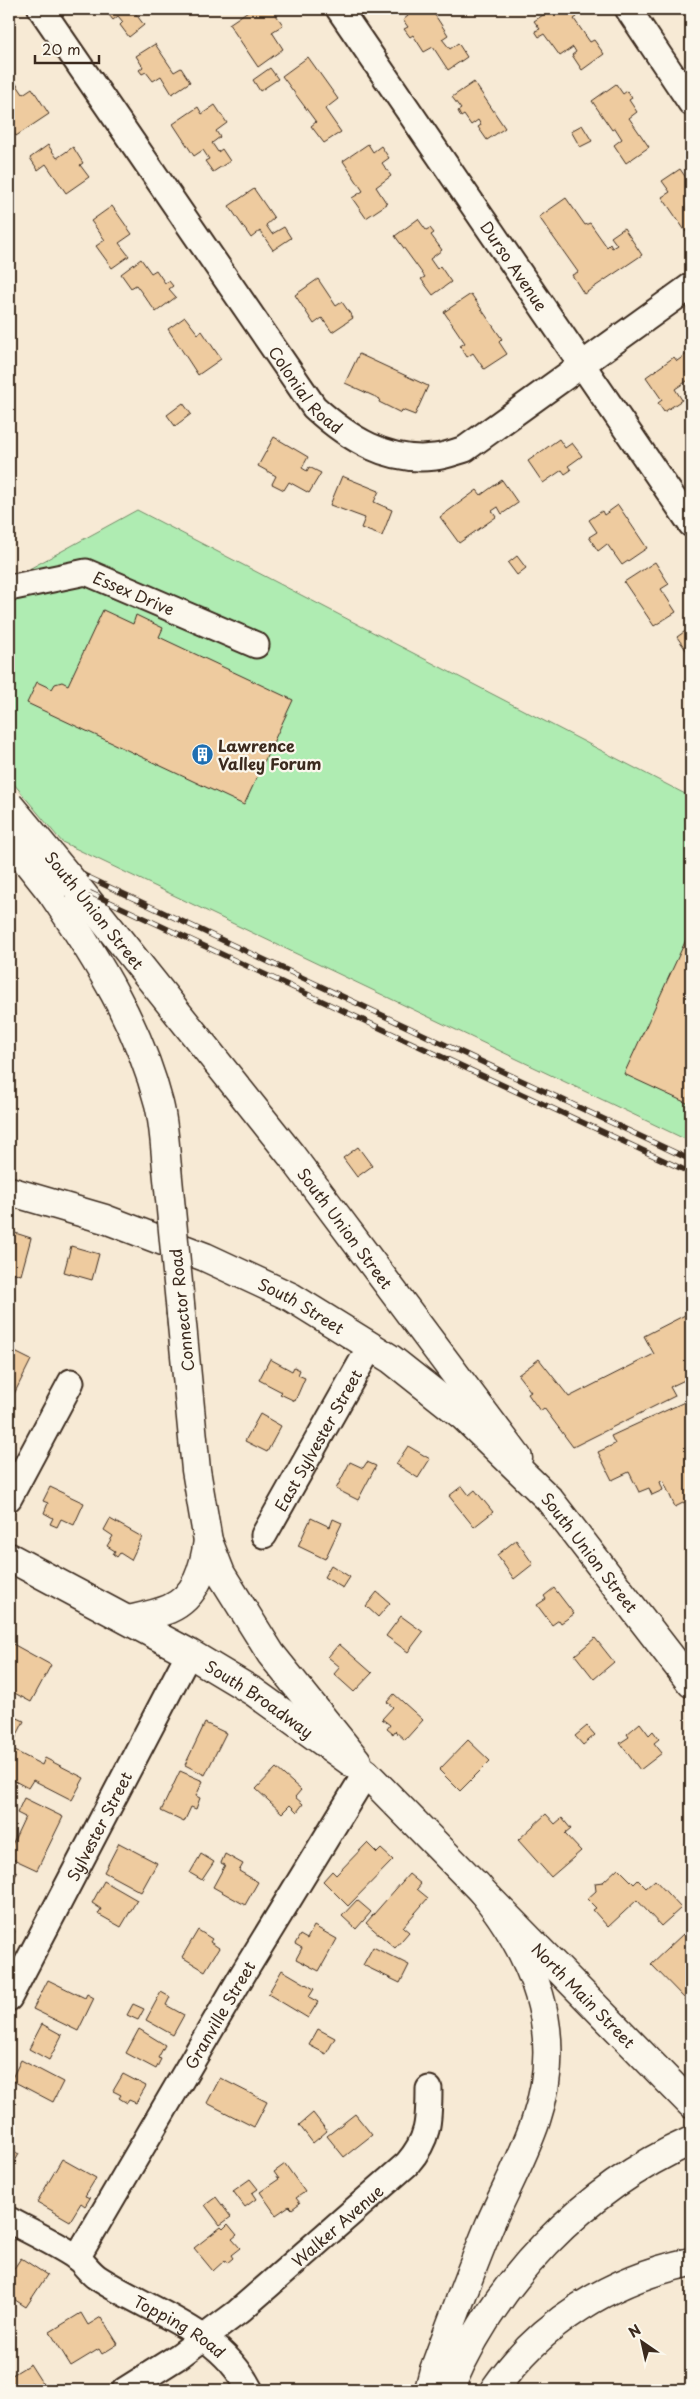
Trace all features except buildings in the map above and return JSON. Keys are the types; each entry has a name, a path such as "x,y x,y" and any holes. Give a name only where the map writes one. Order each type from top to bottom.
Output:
{"main road":[{"name":"South Union Street","path":"9,805 65,890 291,1155 549,1499 691,1683"},
{"name":"Connector Road","path":"9,839 65,890 141,1047 160,1105 168,1168 180,1314 196,1470 208,1541 221,1574 271,1654 366,1773"},
{"name":"South Street","path":"9,1191 105,1219 205,1257 291,1297 391,1359 463,1416 549,1499"},
{"path":"128,1620 170,1609 184,1600 204,1569 208,1541"},
{"name":"South Broadway","path":"9,1557 188,1653 254,1692 366,1773 477,1885"},
{"path":"429,2390 434,2370 486,2235 536,2121 543,2095 547,2067 547,2028 539,1990 506,1925 477,1885"},
{"name":"North Main Street","path":"477,1885 684,2097"},
{"path":"449,2390 471,2345 494,2307 539,2251 584,2209 620,2181 648,2163 691,2141"},
{"path":"494,2390 508,2370 542,2336 560,2320 602,2292 635,2279 691,2262"}],"street":[{"name":"Colonial Road","path":"41,9 314,407 336,426 365,445 398,457 435,457 465,449 691,286"},
{"name":"Durso Avenue","path":"339,9 691,524"},
{"path":"628,9 691,103"},
{"name":"Essex Drive","path":"9,588 86,572 256,645"},
{"name":"East Sylvester Street","path":"264,1535 370,1346"},
{"path":"9,1498 71,1382"},
{"name":"Sylvester Street","path":"9,1998 188,1653"},
{"name":"Granville Street","path":"76,2258 243,1974 366,1773"},
{"name":"Walker Avenue","path":"125,2390 205,2338 238,2312 407,2164 420,2148 428,2129 429,2089"},
{"name":"Topping Road","path":"9,2220 76,2258 97,2278 205,2338 227,2356 250,2390"}],"green space":[{"path":"137,510 691,797 691,1142 62,842 9,778 9,580"}],"railway":[{"path":"9,840 691,1160"},
{"path":"9,855 691,1173"}],"place":[{"name":"Lawrence Valley Forum","path":"202,754"}]}
